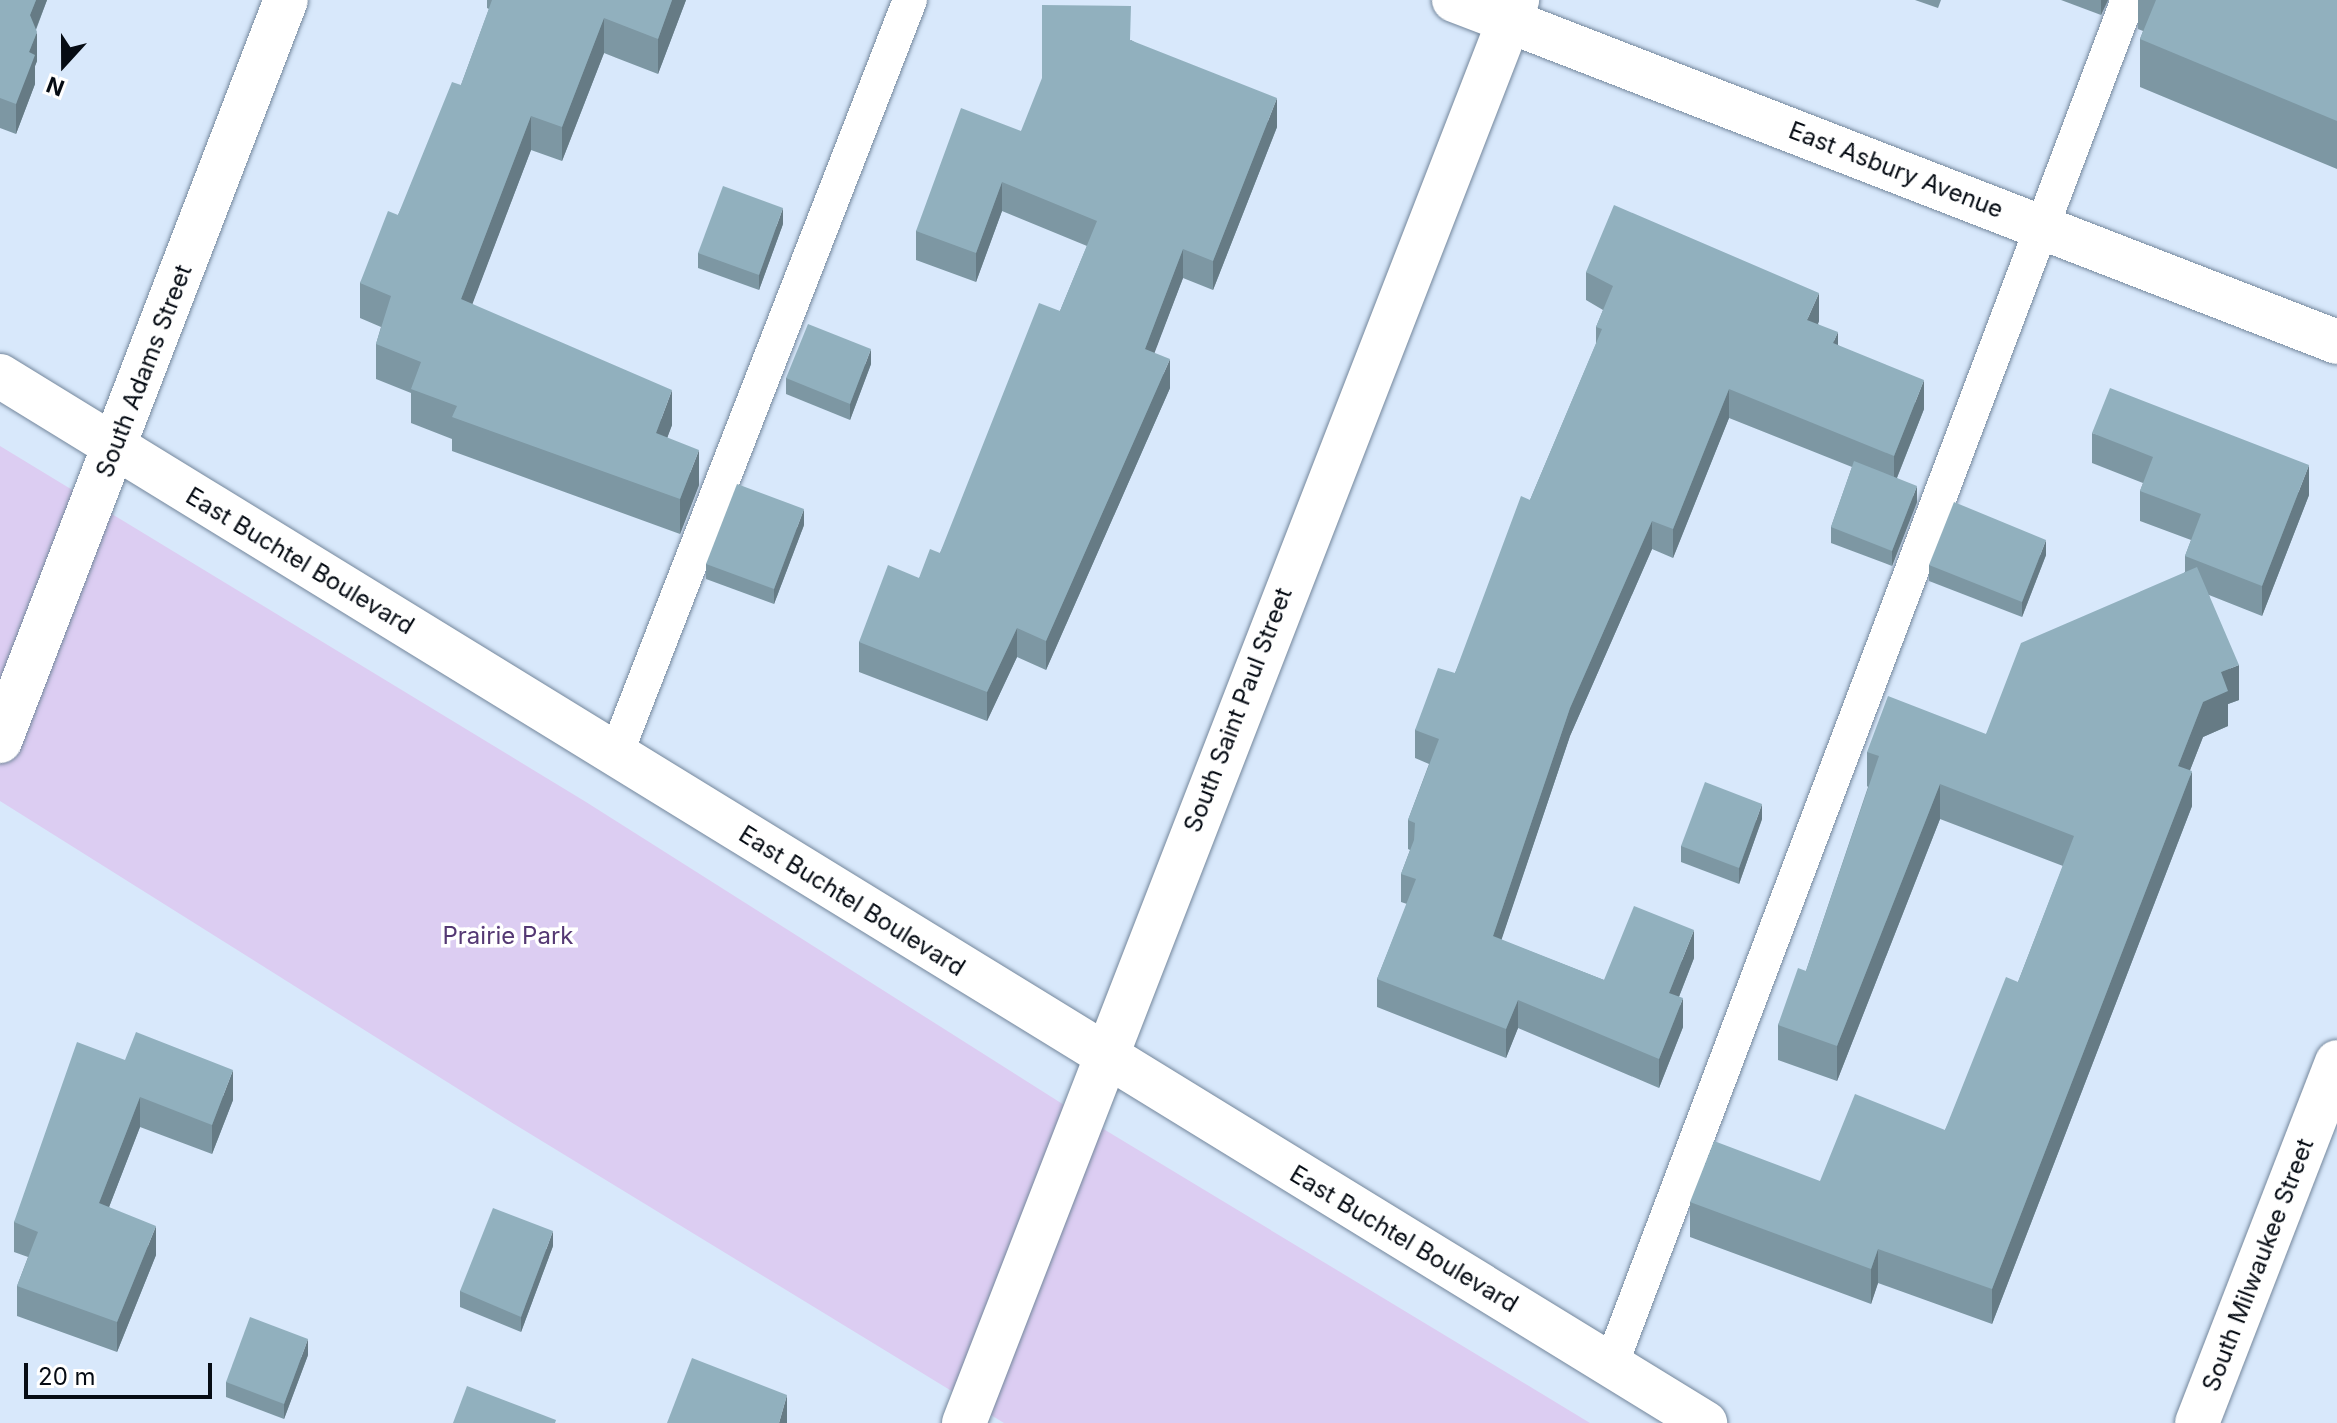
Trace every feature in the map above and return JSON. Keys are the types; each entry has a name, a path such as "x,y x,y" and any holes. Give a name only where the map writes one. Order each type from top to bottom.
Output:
{"street":[{"name":"South Adams Street","path":"0,741 286,0"},
{"name":"East Asbury Avenue","path":"1454,0 1513,10 2040,226 2337,342"},
{"name":"South Saint Paul Street","path":"964,1423 1513,10"},
{"name":"East Buchtel Boulevard","path":"0,376 1104,1058 1705,1423"},
{"name":"South Milwaukee Street","path":"2197,1423 2337,1062"}],"lane":[{"path":"616,754 910,0"},
{"path":"1611,1365 2128,0"}],"green space":[{"name":"Prairie Park","path":"0,446 586,802 1072,1110 1590,1423 1004,1423 514,1124 0,801"}],"building":[{"path":"0,0 36,0 30,15 37,32 29,52 35,55 16,104 0,98"},
{"path":"492,0 672,0 658,39 604,18 562,127 531,116 461,299 672,390 656,433 699,450 680,499 452,417 457,406 411,389 421,362 376,344 391,296 360,283 388,211 398,215 452,82 461,85"},
{"path":"2156,0 2337,0 2337,121 2140,39"},
{"path":"1042,5 1131,6 1130,40 1277,98 1213,261 1183,249 1145,349 1170,359 1046,641 1017,628 987,692 859,642 888,565 919,578 930,549 940,553 1039,303 1060,311 1097,221 1002,182 976,253 916,231 961,108 1021,131 1042,78"},
{"path":"723,186 783,208 759,275 698,253"},
{"path":"1614,205 1819,293 1807,320 1838,332 1833,343 1924,380 1894,456 1729,389 1673,529 1652,521 1570,708 1493,936 1604,980 1634,906 1694,930 1669,993 1683,998 1659,1059 1518,1000 1506,1029 1377,979 1416,879 1401,874 1414,840 1415,823 1408,820 1439,739 1415,730 1438,668 1455,673 1521,496 1530,500 1602,329 1596,327 1613,286 1586,272"},
{"path":"808,324 871,349 850,404 786,378"},
{"path":"2110,388 2309,465 2262,586 2185,556 2201,514 2140,491 2153,457 2092,433"},
{"path":"1854,461 1917,486 1892,551 1831,527"},
{"path":"737,484 804,509 774,589 706,564"},
{"path":"1954,502 2046,540 2022,602 1929,565"},
{"path":"2197,567 2239,665 2221,672 2228,691 2203,702 2178,766 2192,771 1992,1289 1878,1249 1871,1269 1690,1202 1714,1141 1820,1181 1855,1094 1945,1130 2006,977 2018,982 2074,836 1940,784 1837,1046 1778,1025 1798,968 1806,971 1879,756 1867,752 1888,696 1986,734 2021,643"},
{"path":"1705,782 1762,804 1739,868 1681,846"},
{"path":"136,1032 233,1070 212,1125 140,1097 99,1203 156,1226 117,1322 17,1286 38,1232 14,1222 77,1042 125,1060"},
{"path":"493,1208 553,1231 521,1317 460,1291"},
{"path":"250,1317 308,1339 284,1404 226,1382"},
{"path":"692,1358 787,1395 779,1423 667,1423"},
{"path":"467,1386 556,1420 555,1423 453,1423"}]}
